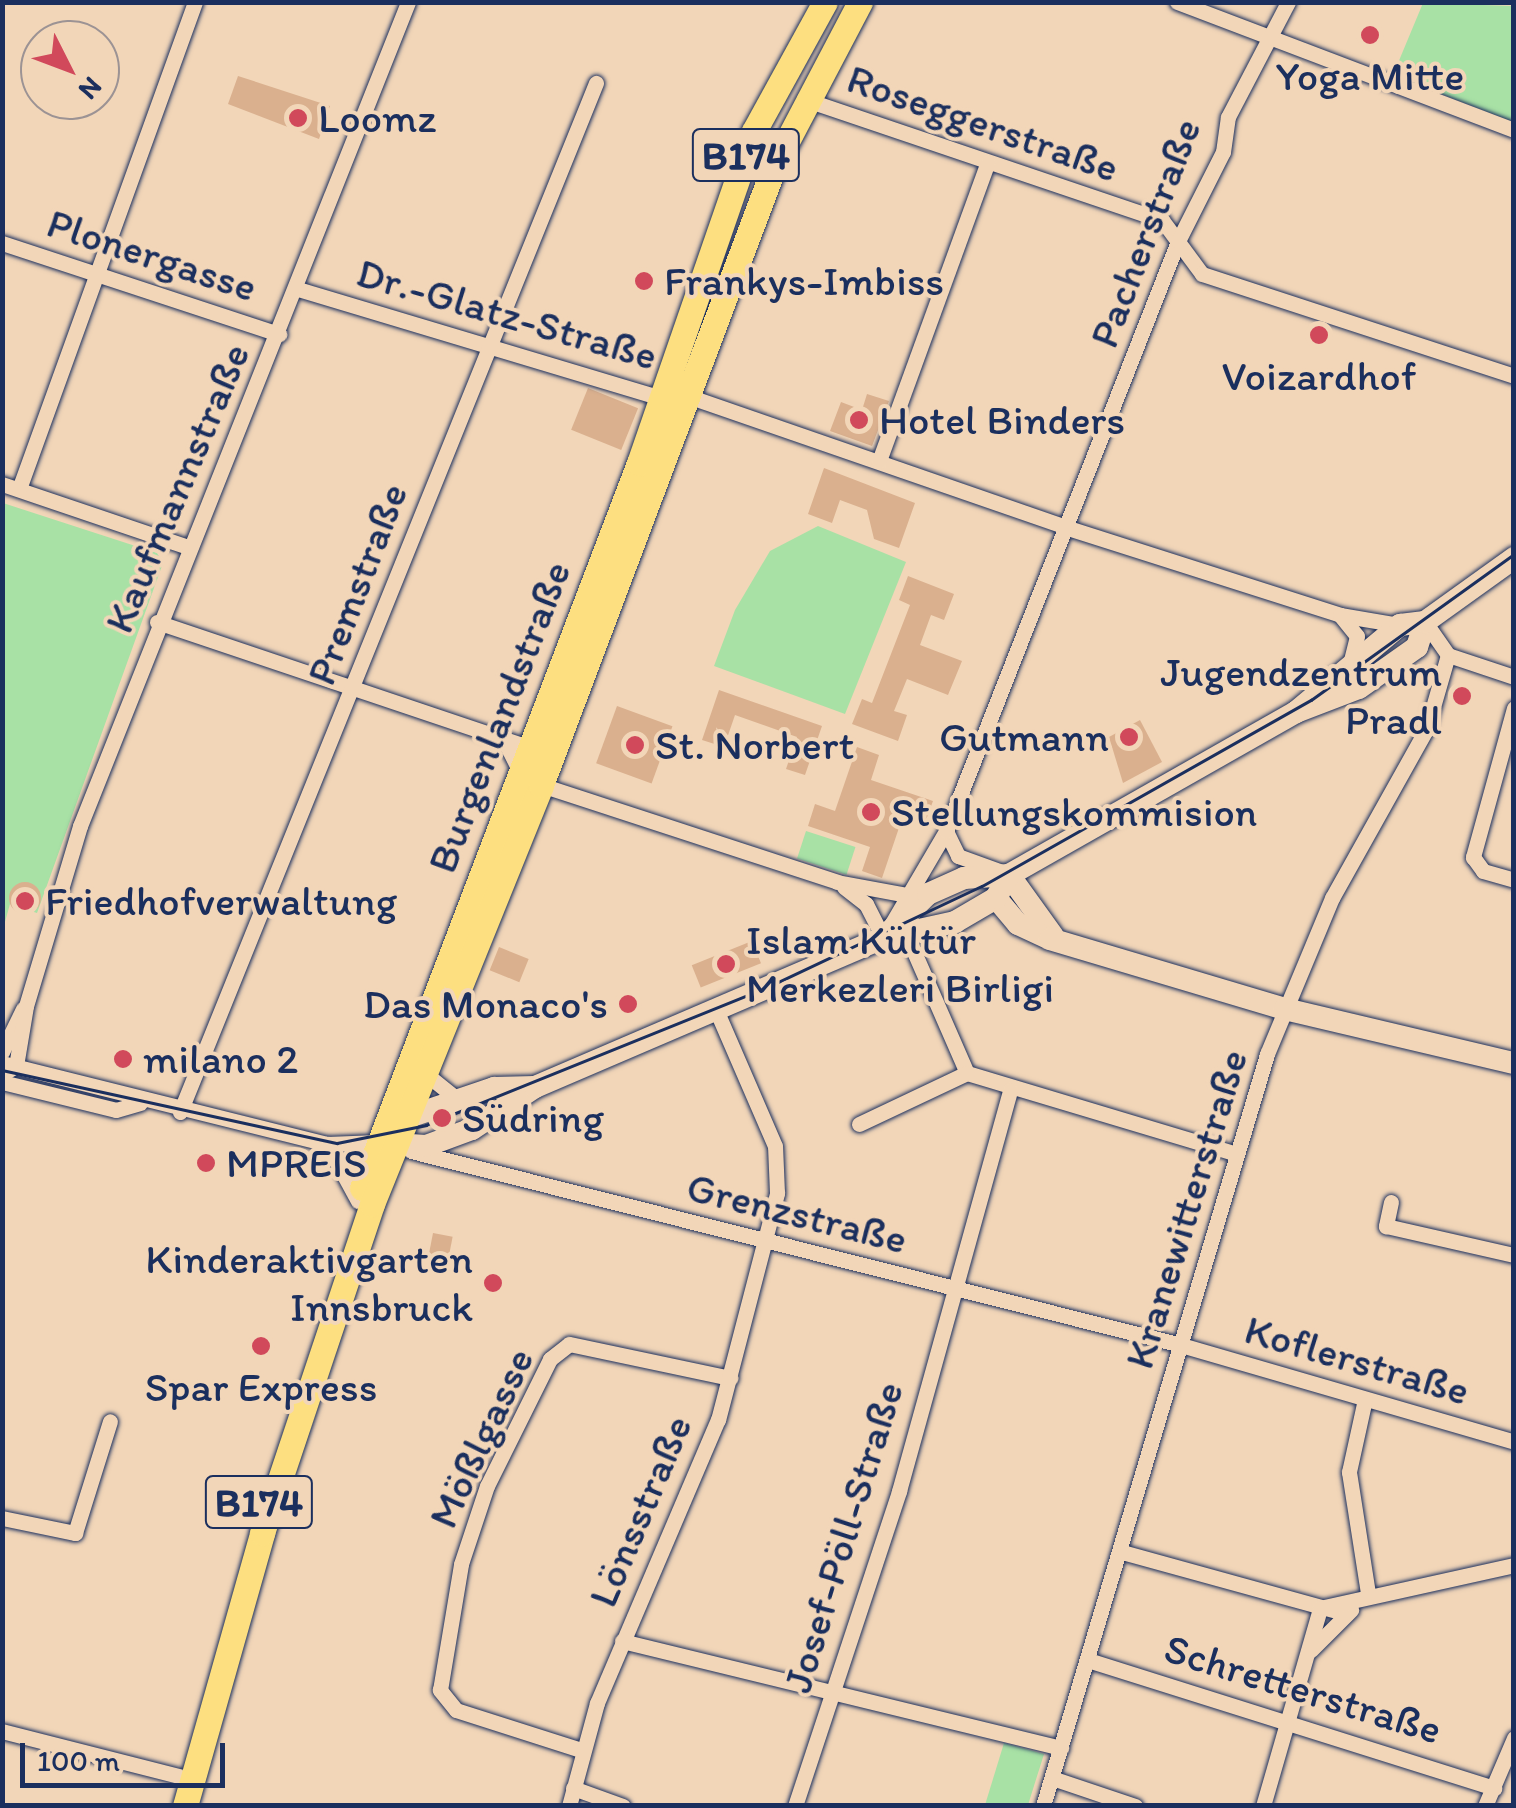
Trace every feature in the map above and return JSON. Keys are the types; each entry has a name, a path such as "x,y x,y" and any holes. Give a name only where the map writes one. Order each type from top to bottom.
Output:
{"main road":[{"name":"B174","path":"691,318 754,131 826,2"},
{"name":"B174","path":"696,363 726,252 763,150 844,2"},
{"name":"B174","path":"696,363 804,100 860,2"},
{"name":"B174","path":"691,318 726,252"},
{"name":"Burgenlandstraße","path":"378,1140 673,429 675,394 691,318"},
{"name":"Burgenlandstraße","path":"378,1140 411,1115 531,779 531,748 675,394 696,363"},
{"name":"B174","path":"171,1806 378,1140"},
{"name":"B174","path":"185,1806 378,1140"}],"street":[{"path":"188,547 11,486 95,274 195,2"},
{"name":"Kaufmannstraße","path":"7,1068 80,826 188,547 298,290 408,2"},
{"path":"1178,2 1514,130"},
{"name":"Pacherstraße","path":"917,896 1068,528 1178,240 1222,152 1228,117 1258,50 1270,38 1288,2"},
{"name":"Premstraße","path":"180,1112 355,688 596,83"},
{"name":"Roseggerstraße","path":"804,100 1162,220 1202,274 1514,376"},
{"path":"879,461 988,162"},
{"name":"Plonergasse","path":"2,243 279,334"},
{"name":"Dr.-Glatz-Straße","path":"298,290 675,394 1068,528 1340,615 1400,624"},
{"path":"503,738 531,779 837,882 917,896 964,878 1009,874 1296,712 1351,660 1400,624 1425,622 1514,558"},
{"path":"1340,615 1357,636 1351,660"},
{"path":"158,622 531,748"},
{"path":"1425,622 1448,654 1514,677"},
{"path":"1296,712 1322,707 1386,670 1417,647 1425,622"},
{"name":"Kranewitterstraße","path":"1043,1806 1091,1661 1233,1154 1284,1009 1332,898 1427,728 1448,654"},
{"path":"1514,708 1472,857 1483,871 1514,880"},
{"path":"946,830 958,856 1009,874 1060,942"},
{"path":"378,1140 426,1146 472,1129 535,1087 894,933 996,898 1009,874"},
{"path":"837,882 894,933 967,1073 1010,1090 1233,1154"},
{"path":"894,933 917,896"},
{"path":"996,898 1025,929 1060,942 1284,1009 1514,1063"},
{"name":"Kaufmannstraße","path":"2,1052 26,1006"},
{"name":"Lönsstraße","path":"569,1806 581,1750 622,1641 704,1459 730,1378 764,1240 778,1157 716,1012"},
{"path":"7,1068 140,1103"},
{"path":"860,1124 967,1073"},
{"path":"426,1074 457,1099"},
{"path":"2,1082 116,1110 140,1103"},
{"path":"411,1115 457,1099 535,1087"},
{"name":"Josef-Pöll-Straße","path":"795,1806 899,1492 952,1288 1010,1090"},
{"name":"Grenzstraße","path":"140,1103 327,1144 378,1140 1180,1345"},
{"path":"327,1144 358,1201"},
{"path":"1392,1202 1386,1226 1514,1255"},
{"name":"Mößlgasse","path":"581,1750 456,1710 440,1690 461,1564 487,1486 550,1360 569,1344 730,1378"},
{"name":"Koflerstraße","path":"1180,1345 1514,1442"},
{"path":"1365,1399 1349,1472 1368,1593"},
{"path":"2,1518 75,1533 110,1421"},
{"path":"1122,1552 1347,1614"},
{"path":"1320,1608 1368,1593 1514,1565"},
{"path":"1308,1654 1368,1593"},
{"path":"1263,1806 1320,1608"},
{"path":"622,1641 1061,1748"},
{"name":"Schretterstraße","path":"1091,1661 1290,1719 1494,1788"},
{"path":"2,1731 179,1776"},
{"path":"1485,1806 1514,1738"},
{"path":"1052,1778 1134,1806"},
{"path":"573,1788 624,1806"}],"green space":[{"path":"1423,3 1513,6 1513,122 1393,75"},
{"path":"3,503 157,553 163,563 37,913 10,904 3,929"},
{"path":"818,526 906,562 845,714 714,666 735,610 770,551"},
{"path":"806,831 855,847 846,875 797,859"},
{"path":"1004,1743 1044,1754 1028,1805 985,1805"}],"building":[{"name":"Loomz","path":"238,76 330,106 319,139 228,104"},
{"path":"588,388 638,408 621,450 571,430"},
{"name":"Hotel Binders","path":"867,394 889,401 872,446 830,431 841,402 862,410"},
{"path":"824,468 915,503 899,548 874,539 867,510 840,500 832,523 808,514"},
{"path":"908,576 954,594 944,620 931,615 920,645 962,661 948,695 907,679 894,711 907,715 898,741 852,724 862,699 872,703 910,605 899,600"},
{"path":"719,690 822,726 805,775 786,769 797,737 735,715 724,747 702,740"},
{"name":"St. Norbert","path":"617,706 672,726 652,784 596,763"},
{"path":"1140,720 1162,762 1123,783 1109,737"},
{"name":"Stellungskommision","path":"857,747 879,755 871,780 933,801 926,820 904,813 882,878 862,871 870,847 808,826 815,804 835,811"},
{"name":"Friedhofverwaltung","path":"25,882 36,887 41,898 36,909 25,914 14,909 9,898 14,887"},
{"name":"Islam Kültür Merkezleri Birligi","path":"752,941 761,963 701,988 692,965"},
{"path":"499,947 529,959 519,982 490,970"},
{"path":"433,1233 453,1237 447,1264 428,1260"}],"tram line":[{"path":"2,1070 337,1143 426,1125 770,986 982,886 1311,700 1514,554"}],"place":[{"name":"Yoga Mitte","path":"1370,35"},
{"name":"Loomz","path":"298,118"},
{"name":"Frankys-Imbiss","path":"644,281"},
{"name":"Voizardhof","path":"1319,335"},
{"name":"Hotel Binders","path":"859,420"},
{"name":"Jugendzentrum Pradl","path":"1462,696"},
{"name":"Gutmann","path":"1129,737"},
{"name":"St. Norbert","path":"635,745"},
{"name":"Stellungskommision","path":"871,812"},
{"name":"Friedhofverwaltung","path":"25,901"},
{"name":"Islam Kültür Merkezleri Birligi","path":"726,964"},
{"name":"Das Monaco's","path":"628,1004"},
{"name":"milano 2","path":"123,1059"},
{"name":"Südring","path":"442,1118"},
{"name":"MPREIS","path":"206,1163"},
{"name":"Kinderaktivgarten Innsbruck","path":"493,1283"},
{"name":"Spar Express","path":"261,1346"}]}
